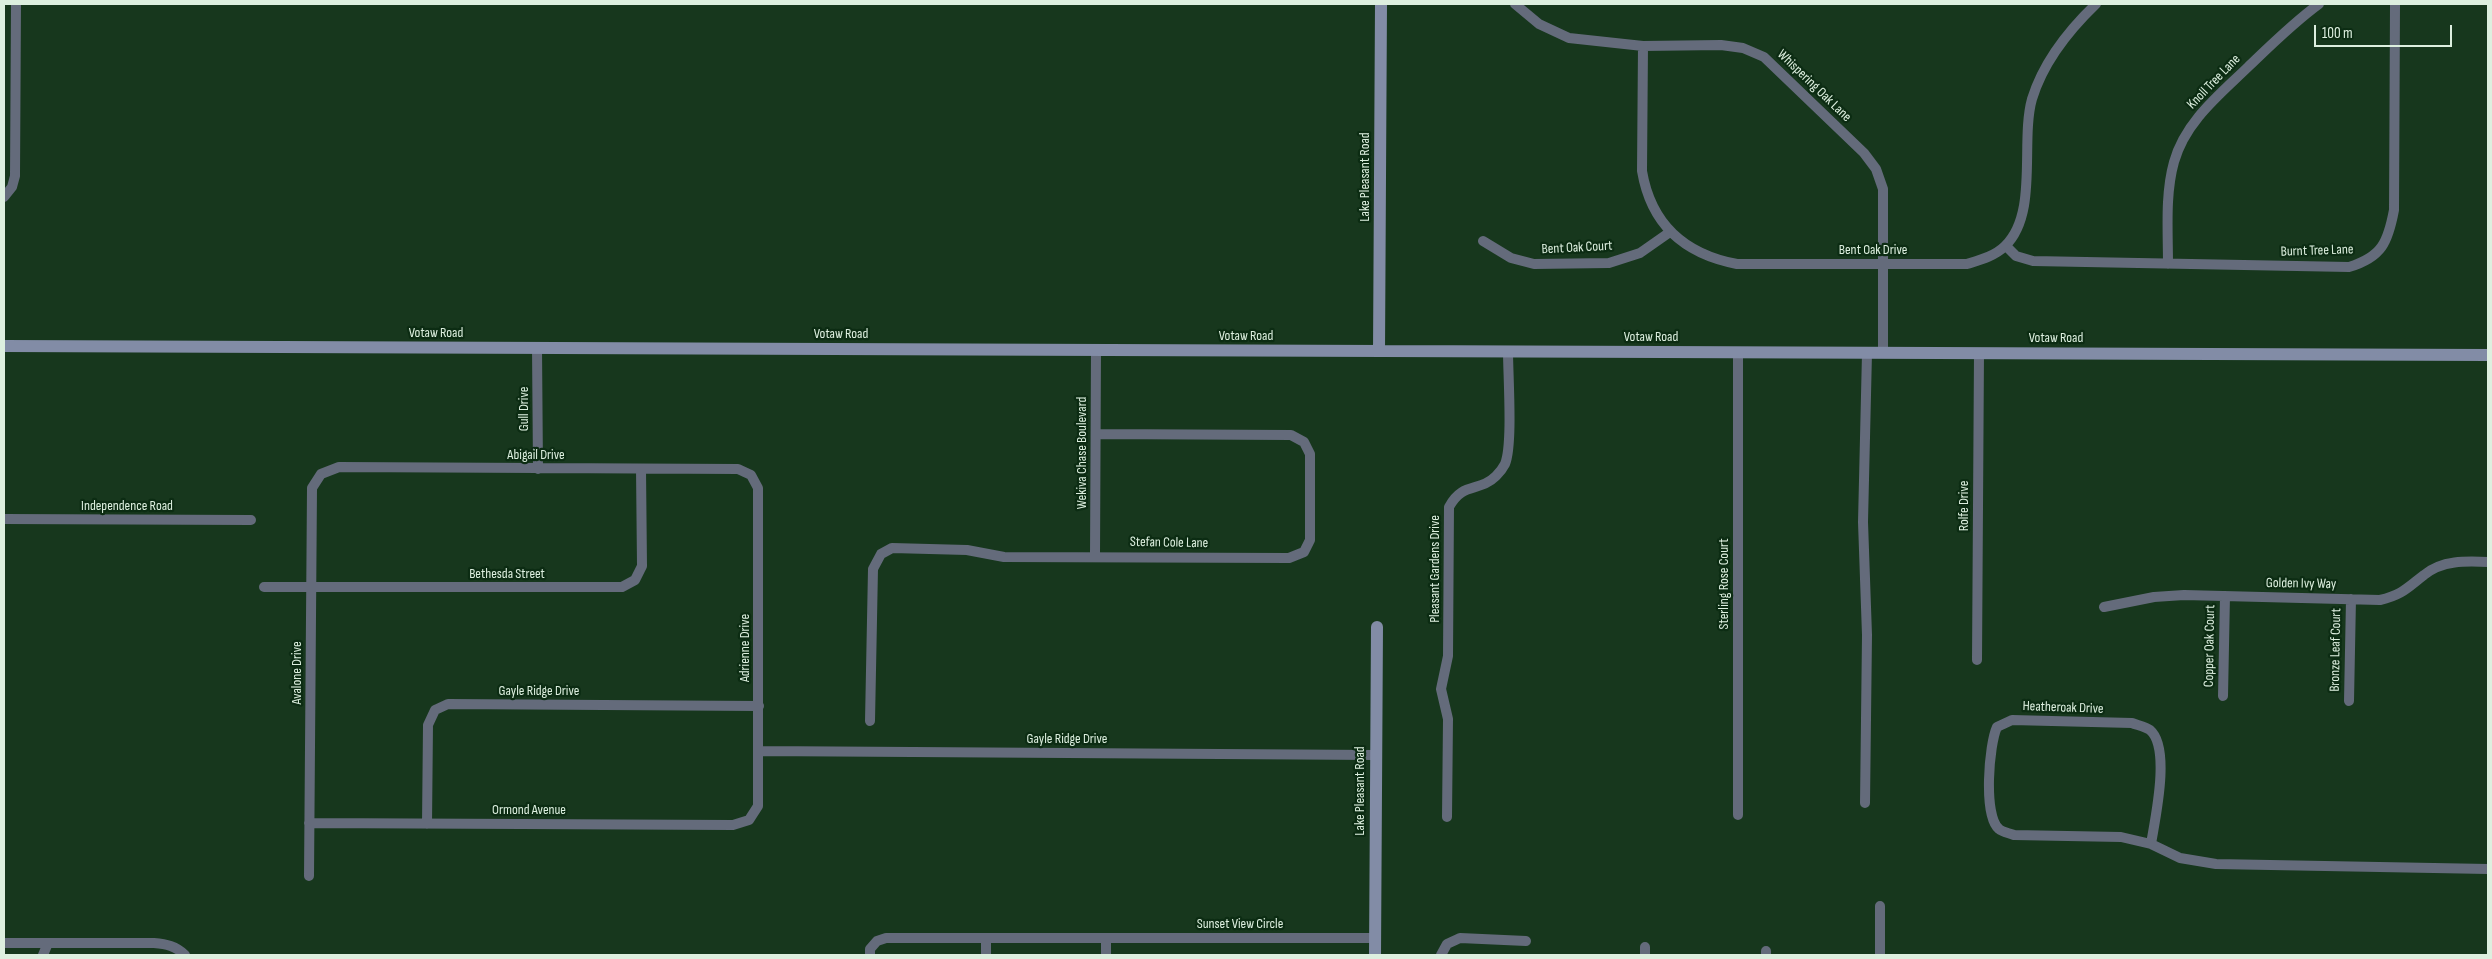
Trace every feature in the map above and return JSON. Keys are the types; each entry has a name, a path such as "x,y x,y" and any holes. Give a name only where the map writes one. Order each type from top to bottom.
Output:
{"street":[{"path":"4,197 12,187 15,176 16,4"},
{"name":"Lake Pleasant Road","path":"1379,351 1381,4"},
{"name":"Whispering Oak Lane","path":"1515,4 1539,24 1569,38 1643,46 1721,45 1743,48 1764,57 1864,153 1876,169 1883,189 1883,353"},
{"path":"2006,246 2021,218 2024,203 2028,119 2033,97 2045,71 2069,32 2096,4"},
{"name":"Knoll Tree Lane","path":"2168,264 2169,185 2174,160 2185,137 2200,114 2294,22 2319,4"},
{"name":"Burnt Tree Lane","path":"2006,246 2016,256 2033,261 2349,267 2367,261 2380,249 2390,233 2394,210 2395,4"},
{"name":"Bent Oak Drive","path":"1643,46 1642,171 1645,190 1654,212 1670,232 1694,249 1714,259 1737,264 1967,264 1984,259 2006,246"},
{"name":"Bent Oak Court","path":"1483,241 1511,258 1534,264 1609,263 1640,254 1670,232"},
{"name":"Votaw Road","path":"4,346 2488,354"},
{"name":"Gull Drive","path":"538,348 538,469"},
{"name":"Wekiva Chase Boulevard","path":"1095,556 1096,350"},
{"name":"Pleasant Gardens Drive","path":"1447,817 1448,719 1441,689 1448,656 1449,507 1454,497 1464,490 1495,477 1505,465 1508,449 1508,351"},
{"name":"Sterling Rose Court","path":"1738,352 1738,815"},
{"path":"1865,803 1867,635 1864,522 1867,352"},
{"name":"Rolfe Drive","path":"1977,660 1980,353"},
{"name":"Stefan Cole Lane","path":"870,721 873,569 881,554 892,548 967,550 1004,557 1289,558 1304,552 1310,540 1310,454 1304,442 1291,435 1096,434"},
{"name":"Abigail Drive","path":"321,474 339,467 738,469 751,475"},
{"name":"Bethesda Street","path":"264,587 622,587 635,580 642,566 641,469"},
{"name":"Avalone Drive","path":"309,876 312,488 321,474"},
{"name":"Adrienne Drive","path":"749,820 758,806 759,706 758,488 751,475"},
{"name":"Independence Road","path":"4,520 250,520"},
{"name":"Golden Ivy Way","path":"2104,607 2154,597 2184,595 2380,600 2397,596 2435,568 2453,562 2488,562"},
{"name":"Copper Oak Court","path":"2223,696 2225,596"},
{"name":"Bronze Leaf Court","path":"2349,701 2351,599"},
{"name":"Lake Pleasant Road","path":"1375,955 1377,627"},
{"name":"Gayle Ridge Drive","path":"427,824 428,725 435,710 448,704 759,706"},
{"name":"Heatheroak Drive","path":"2151,844 2158,804 2160,746 2150,730 2132,724 2012,720 1997,727 1991,748 1990,806 1992,820 1999,830 2014,835 2121,837 2151,844 2180,858 2216,864 2488,869"},
{"name":"Gayle Ridge Drive","path":"758,751 1375,755"},
{"name":"Ormond Avenue","path":"309,823 733,825 749,820"},
{"path":"1880,906 1880,955"},
{"name":"Sunset View Circle","path":"870,955 870,949 877,941 886,938 1375,938"},
{"path":"986,938 986,955"},
{"path":"1106,938 1106,955"},
{"path":"1441,955 1447,944 1460,938 1526,941"},
{"path":"4,943 154,942 180,949 185,955"},
{"path":"43,955 48,943"}]}
